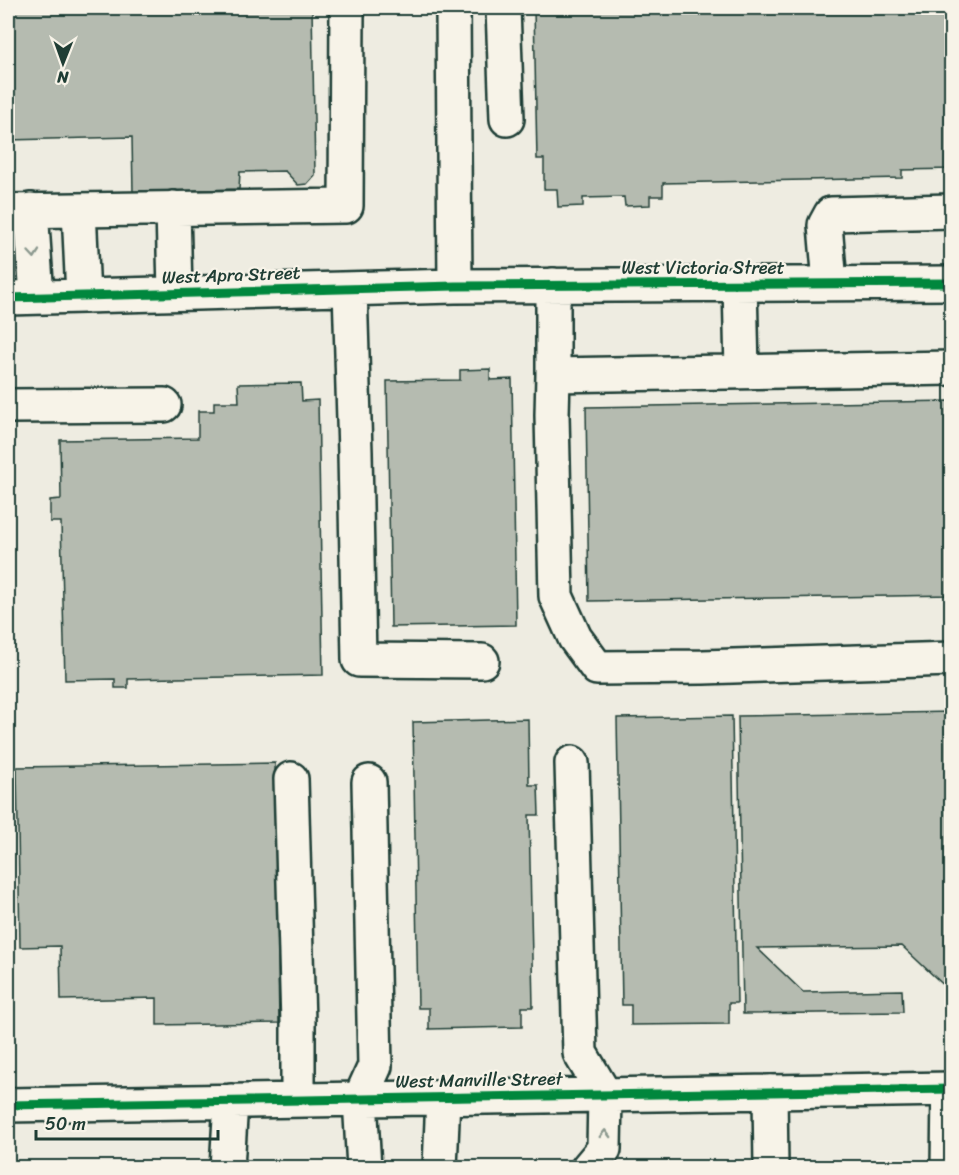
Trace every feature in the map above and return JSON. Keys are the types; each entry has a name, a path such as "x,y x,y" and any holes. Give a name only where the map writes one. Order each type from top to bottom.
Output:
{"street":[{"path":"22,297 19,211 346,206 348,8"},
{"path":"453,8 455,286"},
{"path":"503,8 507,119"},
{"path":"173,208 175,293"},
{"path":"79,210 83,296"},
{"path":"830,283 825,225 831,214 951,211"},
{"name":"West Victoria Street","path":"455,286 951,283"},
{"path":"740,284 742,371"},
{"path":"553,285 552,415 556,596 574,638 597,668 715,667 951,659"},
{"name":"West Apra Street","path":"22,297 455,286"},
{"path":"350,289 359,660 482,661"},
{"path":"553,375 951,368"},
{"path":"8,406 164,405"},
{"path":"572,764 580,1053 605,1095 604,1149 588,1167"},
{"path":"291,779 298,1100"},
{"path":"364,1167 360,1099 375,1066 369,782"},
{"path":"948,1167 950,1089"},
{"name":"West Manville Street","path":"8,1105 950,1089"},
{"path":"770,1092 771,1167"},
{"path":"440,1167 442,1097"},
{"path":"227,1167 231,1101"}],"building":[{"path":"8,8 312,8 315,175 307,184 298,185 285,171 240,172 239,189 133,192 132,137 8,140"},
{"path":"534,8 952,8 952,169 902,170 902,178 663,183 663,196 650,196 650,205 625,206 624,197 583,198 583,206 558,207 557,189 544,189 544,159 537,159"},
{"path":"490,369 490,380 512,379 516,625 391,627 387,381 460,380 460,370"},
{"path":"301,383 302,401 318,400 323,675 128,679 128,688 115,688 115,679 65,680 61,522 50,522 50,500 61,499 60,440 198,438 198,411 214,411 214,402 239,402 238,384"},
{"path":"952,401 952,595 589,601 586,407"},
{"path":"952,712 952,993 902,946 757,948 803,992 902,990 903,1012 743,1014 738,716"},
{"path":"732,716 737,1003 729,1003 729,1024 631,1025 631,1005 622,1005 617,718"},
{"path":"528,719 529,785 538,785 539,815 529,815 533,1007 522,1007 522,1027 429,1029 429,1008 418,1008 413,722"},
{"path":"275,763 279,1023 157,1025 157,998 61,1000 60,946 20,947 17,767"}],"cycle path":[{"path":"8,298 455,286 952,283"},
{"path":"8,1105 952,1089"}]}
